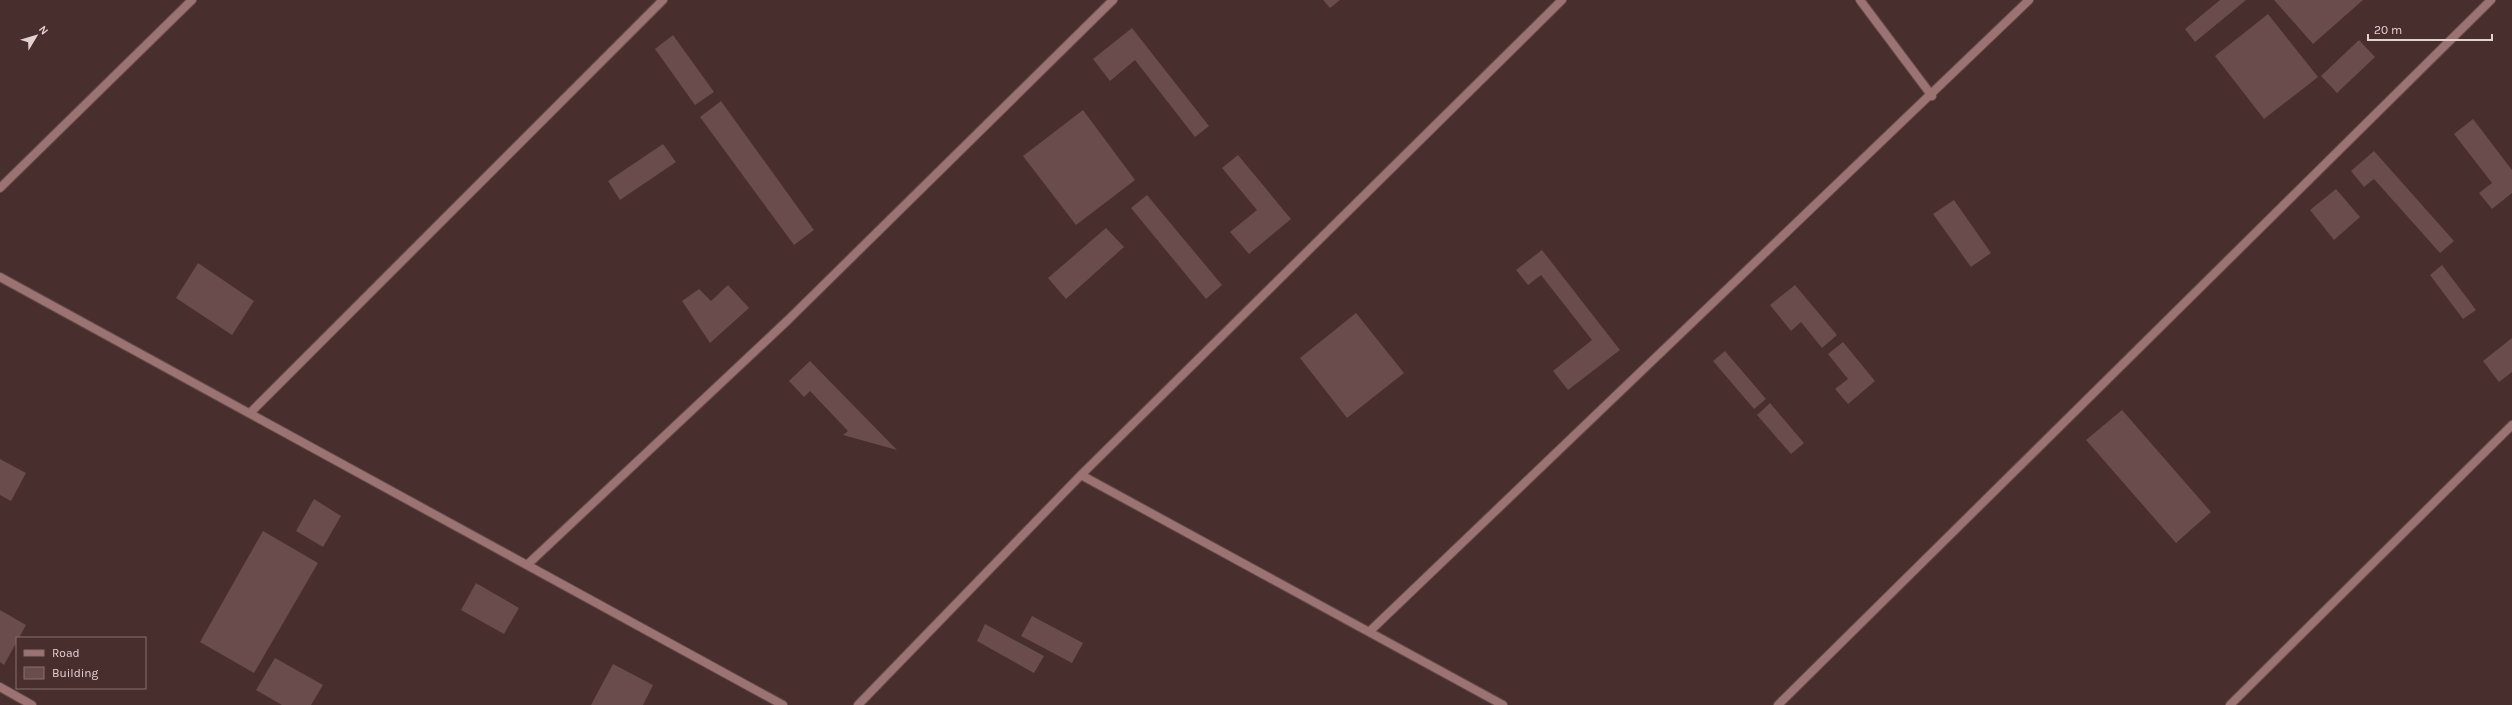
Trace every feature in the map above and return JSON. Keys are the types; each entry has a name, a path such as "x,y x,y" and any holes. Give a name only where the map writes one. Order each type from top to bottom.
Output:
{"street":[{"path":"0,188 192,0"},
{"path":"250,413 664,0"},
{"path":"527,565 788,320 1113,0"},
{"path":"858,705 1081,475 1562,0"},
{"path":"1860,0 1932,96"},
{"path":"1369,632 1932,96 2029,0"},
{"path":"1778,705 2491,0"},
{"path":"0,277 783,705"},
{"path":"2230,705 2512,425"},
{"path":"1081,475 1502,705"},
{"path":"0,687 32,705"}],"building":[{"path":"1323,0 1340,0 1330,8"},
{"path":"2220,0 2246,0 2195,42 2185,29"},
{"path":"2274,0 2363,0 2313,44"},
{"path":"2268,14 2318,77 2264,119 2215,56"},
{"path":"1132,28 1209,126 1195,137 1135,60 1110,81 1093,59"},
{"path":"673,35 714,92 695,105 655,49"},
{"path":"2359,40 2375,57 2337,93 2321,76"},
{"path":"721,101 814,230 794,245 700,117"},
{"path":"1083,110 1135,180 1076,225 1023,156"},
{"path":"2473,119 2512,170 2512,193 2492,209 2479,193 2492,183 2454,134"},
{"path":"663,144 676,162 620,200 608,181"},
{"path":"2374,151 2454,241 2440,253 2374,179 2364,187 2351,171"},
{"path":"1238,155 1291,219 1249,254 1230,232 1257,210 1222,168"},
{"path":"2336,189 2360,217 2334,240 2310,210"},
{"path":"1147,195 1222,285 1206,299 1131,208"},
{"path":"1954,200 1991,253 1971,267 1933,214"},
{"path":"1106,228 1124,247 1066,299 1048,278"},
{"path":"1542,250 1620,350 1568,390 1553,371 1592,340 1541,275 1528,285 1516,270"},
{"path":"198,263 254,301 232,335 176,298"},
{"path":"2442,265 2476,310 2463,319 2430,275"},
{"path":"728,285 749,308 710,343 682,301 699,289 711,301"},
{"path":"1795,285 1837,335 1822,348 1801,322 1791,331 1770,305"},
{"path":"1356,313 1404,373 1347,418 1300,358"},
{"path":"2512,338 2512,372 2499,382 2483,361"},
{"path":"1843,342 1875,381 1848,404 1835,389 1848,379 1828,354"},
{"path":"1725,351 1766,399 1754,409 1713,361"},
{"path":"810,361 897,450 843,435 848,431 810,391 804,397 789,381"},
{"path":"1770,403 1804,443 1791,454 1757,415"},
{"path":"2122,410 2211,512 2176,543 2086,440"},
{"path":"0,459 26,473 11,501 0,495"},
{"path":"314,499 341,516 323,547 296,531"},
{"path":"263,531 318,563 254,673 200,642"},
{"path":"476,583 519,608 504,634 461,610"},
{"path":"0,610 26,625 19,637 16,637 16,643 4,665 0,662"},
{"path":"1032,616 1083,643 1072,663 1021,636"},
{"path":"985,624 1044,656 1034,673 977,641"},
{"path":"275,658 323,685 311,705 282,705 256,690"},
{"path":"613,664 653,685 643,705 591,705"}]}
